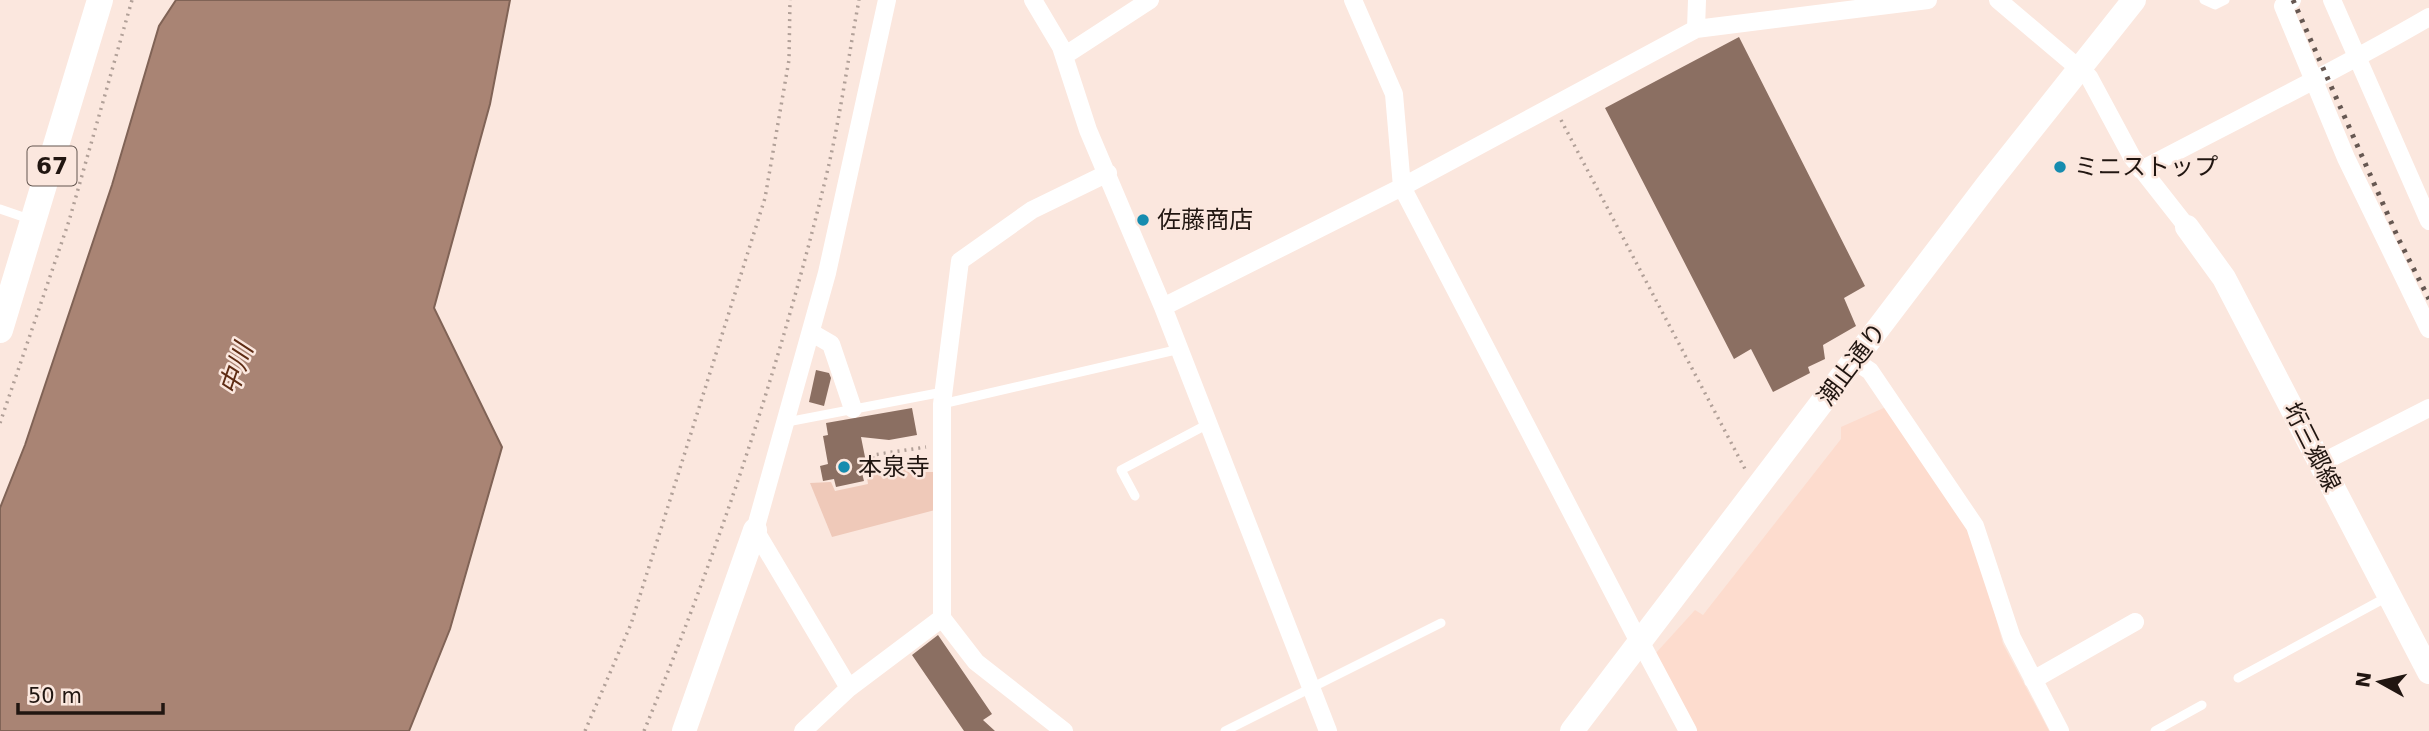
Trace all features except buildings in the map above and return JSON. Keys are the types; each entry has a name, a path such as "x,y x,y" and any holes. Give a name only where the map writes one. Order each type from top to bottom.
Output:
{"main road":[{"name":"67","path":"0,330 100,0"}],"street":[{"path":"684,731 755,530 788,422 858,139 887,0"},
{"path":"1033,0 1064,56 1088,130 1180,349 1328,731"},
{"path":"1353,0 1394,94 1402,187 1688,731"},
{"path":"1696,29 1697,0"},
{"path":"1163,307 1402,187 1696,29 1928,0"},
{"path":"1998,0 2089,77 2141,170 2187,227"},
{"name":"潮止通り","path":"1573,731 2079,67 2134,0"},
{"path":"2292,0 2283,6 2346,158 2429,329"},
{"path":"2332,0 2356,60 2429,220"},
{"path":"1064,56 1145,1"},
{"path":"2141,170 2314,78 2356,60 2429,17"},
{"path":"1063,731 976,662 942,618 943,398 960,261 1032,210 1108,173"},
{"name":"垳三郷線","path":"2187,227 2224,278 2429,672"},
{"path":"812,332 831,344 853,409"},
{"path":"1855,361 1870,371 1975,526 2012,638 2060,731"},
{"path":"2321,463 2429,408"},
{"path":"755,530 849,688"},
{"path":"803,731 849,688 942,618"},
{"path":"2033,680 2135,622"}],"lane":[{"path":"2204,0 2215,5 2225,0"},
{"path":"0,209 35,221"},
{"path":"788,422 853,409 943,398 1180,349"},
{"path":"1135,496 1121,470 1209,424"},
{"path":"2238,678 2389,597"},
{"path":"1225,731 1310,686 1441,623"},
{"path":"2155,731 2202,705"}],"path":[{"path":"0,423 69,221 132,0"},
{"path":"585,731 631,624 765,198 789,60 790,0"},
{"path":"644,731 681,642 756,426 827,176 859,0"},
{"path":"1554,106 1756,491"},
{"path":"869,463 872,462 873,456 942,444"}],"shaded area":[{"path":"1886,407 1973,533 2003,644 2049,731 1697,731 1655,654 1695,610 1703,615 1841,439 1841,427"},
{"path":"905,464 908,472 935,472 935,510 832,537 810,483 831,482 835,491 868,484 867,477"}],"water":[{"name":"中川","path":"176,0 510,0 490,104 434,308 502,447 450,629 409,731 0,731 0,508 25,445 112,185 159,26"}],"railway":[{"path":"2293,0 2399,240 2429,299"}],"place":[{"name":"ミニストップ","path":"2060,167"},
{"name":"佐藤商店","path":"1143,220"},
{"name":"本泉寺","path":"844,467"}]}
